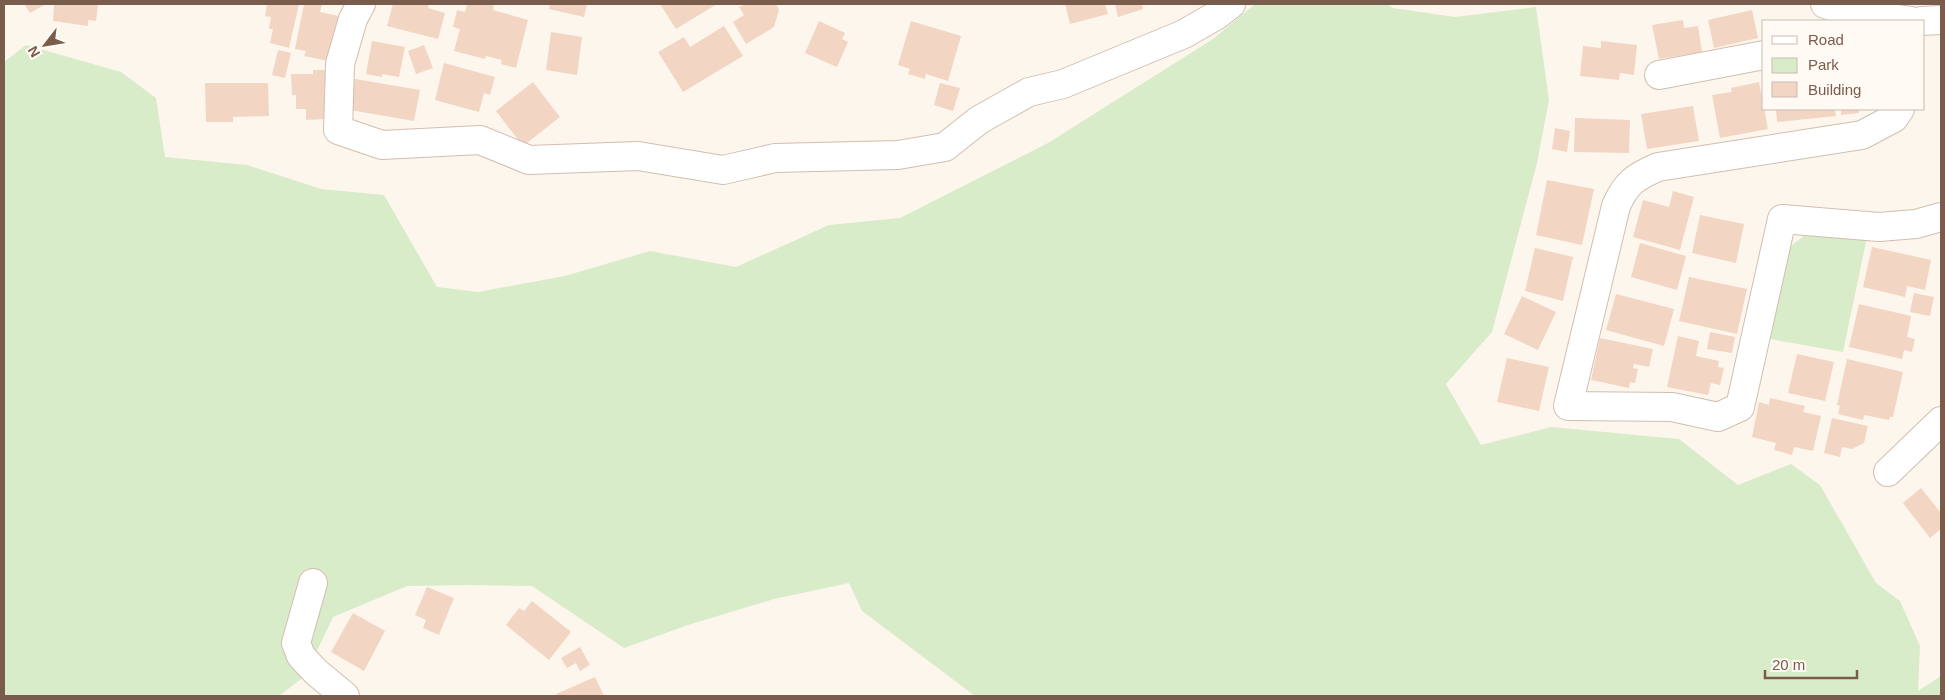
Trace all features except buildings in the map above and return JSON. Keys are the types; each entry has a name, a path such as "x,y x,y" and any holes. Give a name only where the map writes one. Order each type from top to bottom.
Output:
{"street":[{"path":"361,4 353,19 340,64 338,130 382,145 480,140 529,160 638,156 723,170 775,158 898,155 945,147 979,120 1029,92 1062,84 1184,34 1231,4"},
{"path":"1825,4 1847,17 1896,20"},
{"path":"1925,21 1941,20"},
{"path":"1659,75 1762,55"},
{"path":"1899,110 1894,118 1862,135 1658,166 1638,176 1623,189 1616,206 1568,406 1672,407 1718,418 1740,407 1782,219 1879,227 1916,224 1941,217"},
{"path":"1888,472 1941,421"},
{"path":"313,583 296,642 301,656 316,672 345,696"}],"green space":[{"path":"1255,4 1387,4 1393,8 1455,17 1536,7 1549,100 1537,163 1492,332 1446,384 1481,445 1551,427 1679,439 1738,485 1791,464 1820,485 1876,583 1900,601 1920,646 1918,691 1941,676 1941,696 975,696 862,611 849,583 774,599 688,625 624,648 532,586 407,586 333,617 305,676 279,696 4,696 4,62 26,45 121,72 156,98 165,157 247,165 321,189 384,195 437,287 478,292 565,276 650,251 736,267 829,225 900,218 1048,143 1213,39"},
{"path":"1805,235 1867,237 1843,352 1770,339 1787,249"}]}
